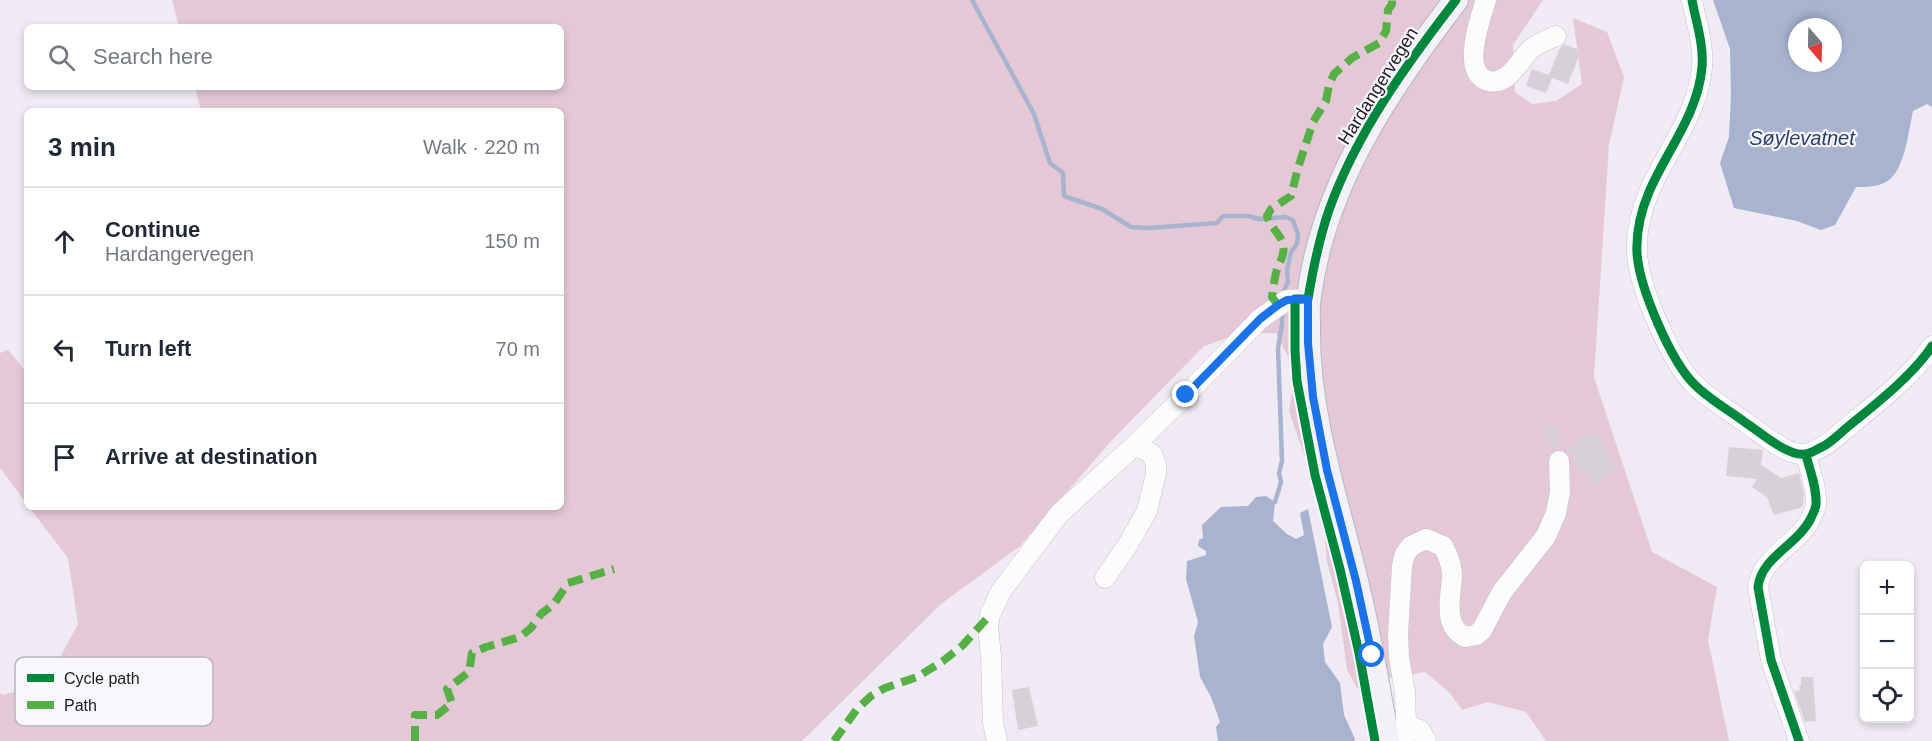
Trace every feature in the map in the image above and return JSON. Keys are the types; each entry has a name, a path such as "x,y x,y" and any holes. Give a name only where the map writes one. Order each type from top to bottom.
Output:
{"main road":[{"name":"Hardangervegen","path":"1387,741 1363,612 1327,470 1313,397 1308,343 1308,299 1318,245 1329,211 1353,156 1394,84 1456,0"}],"street":[{"path":"1486,0 1479,21 1473,56 1476,73 1481,78 1494,82 1507,77 1530,50 1556,36"},
{"path":"1692,0 1702,47 1699,86 1692,110 1649,193 1637,231 1637,256 1643,279 1655,316 1671,353 1694,384 1711,399 1779,445 1795,453 1806,454 1827,444 1867,411 1905,377 1932,346"},
{"path":"997,741 993,723 988,626 990,615 1001,591 1059,514 1135,445 1260,319 1287,300 1308,299"},
{"path":"1105,578 1147,511 1156,473 1152,454 1135,445"},
{"path":"1799,741 1771,660 1758,587 1759,575 1806,528 1816,507 1815,488 1806,454"},
{"path":"1392,741 1404,739 1406,725 1405,692 1399,658 1398,634 1402,566 1405,554 1411,546 1425,539 1443,546 1451,563 1452,625 1455,631 1465,637 1476,635 1487,621 1502,592 1546,536 1556,513 1560,492 1559,461"},
{"path":"1406,725 1420,730 1426,741"}],"shaded area":[{"path":"172,0 1543,0 1513,45 1515,92 1532,104 1556,101 1582,84 1573,18 1607,32 1624,77 1609,145 1594,377 1652,552 1717,587 1708,640 1729,741 1546,741 1526,712 1488,702 1462,710 1450,693 1425,672 1389,678 1363,698 1347,670 1338,603 1327,562 1322,506 1289,411 1296,372 1276,333 1239,334 1204,346 1112,440 1020,546 941,604 802,741 0,741 0,693 2,695 15,692 15,726 213,726 213,657 60,657 78,624 68,558 31,510 564,510 564,108 200,108 196,90 564,90 564,24 178,24"},
{"path":"8,350 24,369 24,500 0,468 0,353"}],"water":[{"name":"Søylevatnet","path":"1713,0 1932,0 1932,107 1927,104 1913,111 1904,152 1897,171 1884,183 1856,187 1835,225 1821,230 1797,221 1734,208 1720,163 1729,137 1730,49"},
{"path":"1266,496 1275,502 1273,521 1296,539 1304,535 1300,513 1308,509 1332,627 1323,644 1325,662 1340,683 1344,715 1354,741 1218,741 1216,727 1220,722 1211,697 1200,677 1194,636 1198,622 1186,579 1187,561 1206,555 1206,551 1198,546 1199,540 1203,538 1202,525 1221,507 1248,506 1256,497"}],"building":[{"path":"1564,44 1581,51 1568,84 1552,78 1546,93 1526,86 1532,69 1549,75 1560,48"},
{"path":"1552,425 1563,441 1553,448 1542,433"},
{"path":"1594,432 1617,469 1594,486 1567,449"},
{"path":"1729,447 1763,450 1761,465 1781,478 1799,473 1804,494 1803,507 1774,515 1767,497 1752,487 1757,479 1726,476"},
{"path":"1801,677 1813,677 1816,721 1805,722 1795,694 1795,691 1800,690"},
{"path":"1029,687 1038,726 1018,730 1012,690"}],"waterway":[{"path":"972,0 1034,114 1050,163 1063,173 1064,196 1102,209 1131,227 1217,223 1223,216 1248,216 1259,219 1285,217 1293,220 1298,234 1297,244 1291,252 1287,270 1288,282 1282,295"},
{"path":"1275,502 1281,482 1279,473 1282,461 1278,348 1282,310"}],"marked path":[{"path":"1278,305 1272,297 1283,246 1267,216 1271,209 1291,196 1313,122 1326,101 1334,74 1352,58 1379,43 1386,31 1388,10 1392,0"},
{"path":"415,741 415,715 437,715 452,703 447,689 469,672 472,653 520,637 531,628 541,614 554,604 568,583 614,569"},
{"path":"834,741 857,709 871,696 885,688 917,677 943,661 963,645 990,615"}],"cycle path":[{"path":"1375,741 1359,653 1315,475 1297,381 1295,299 1308,299 1325,221 1340,181 1368,126 1401,74 1456,0"},
{"path":"1692,0 1702,50 1699,84 1688,116 1646,199 1637,238 1639,267 1650,304 1667,342 1686,374 1707,395 1774,443 1791,452 1807,454 1829,442 1883,398 1905,378 1932,346"},
{"path":"1799,741 1771,660 1758,587 1766,567 1798,536 1815,510 1815,492 1806,455"}],"route":[{"path":"1186,395 1260,319 1287,300 1308,299 1309,372 1318,429 1372,655"}]}
